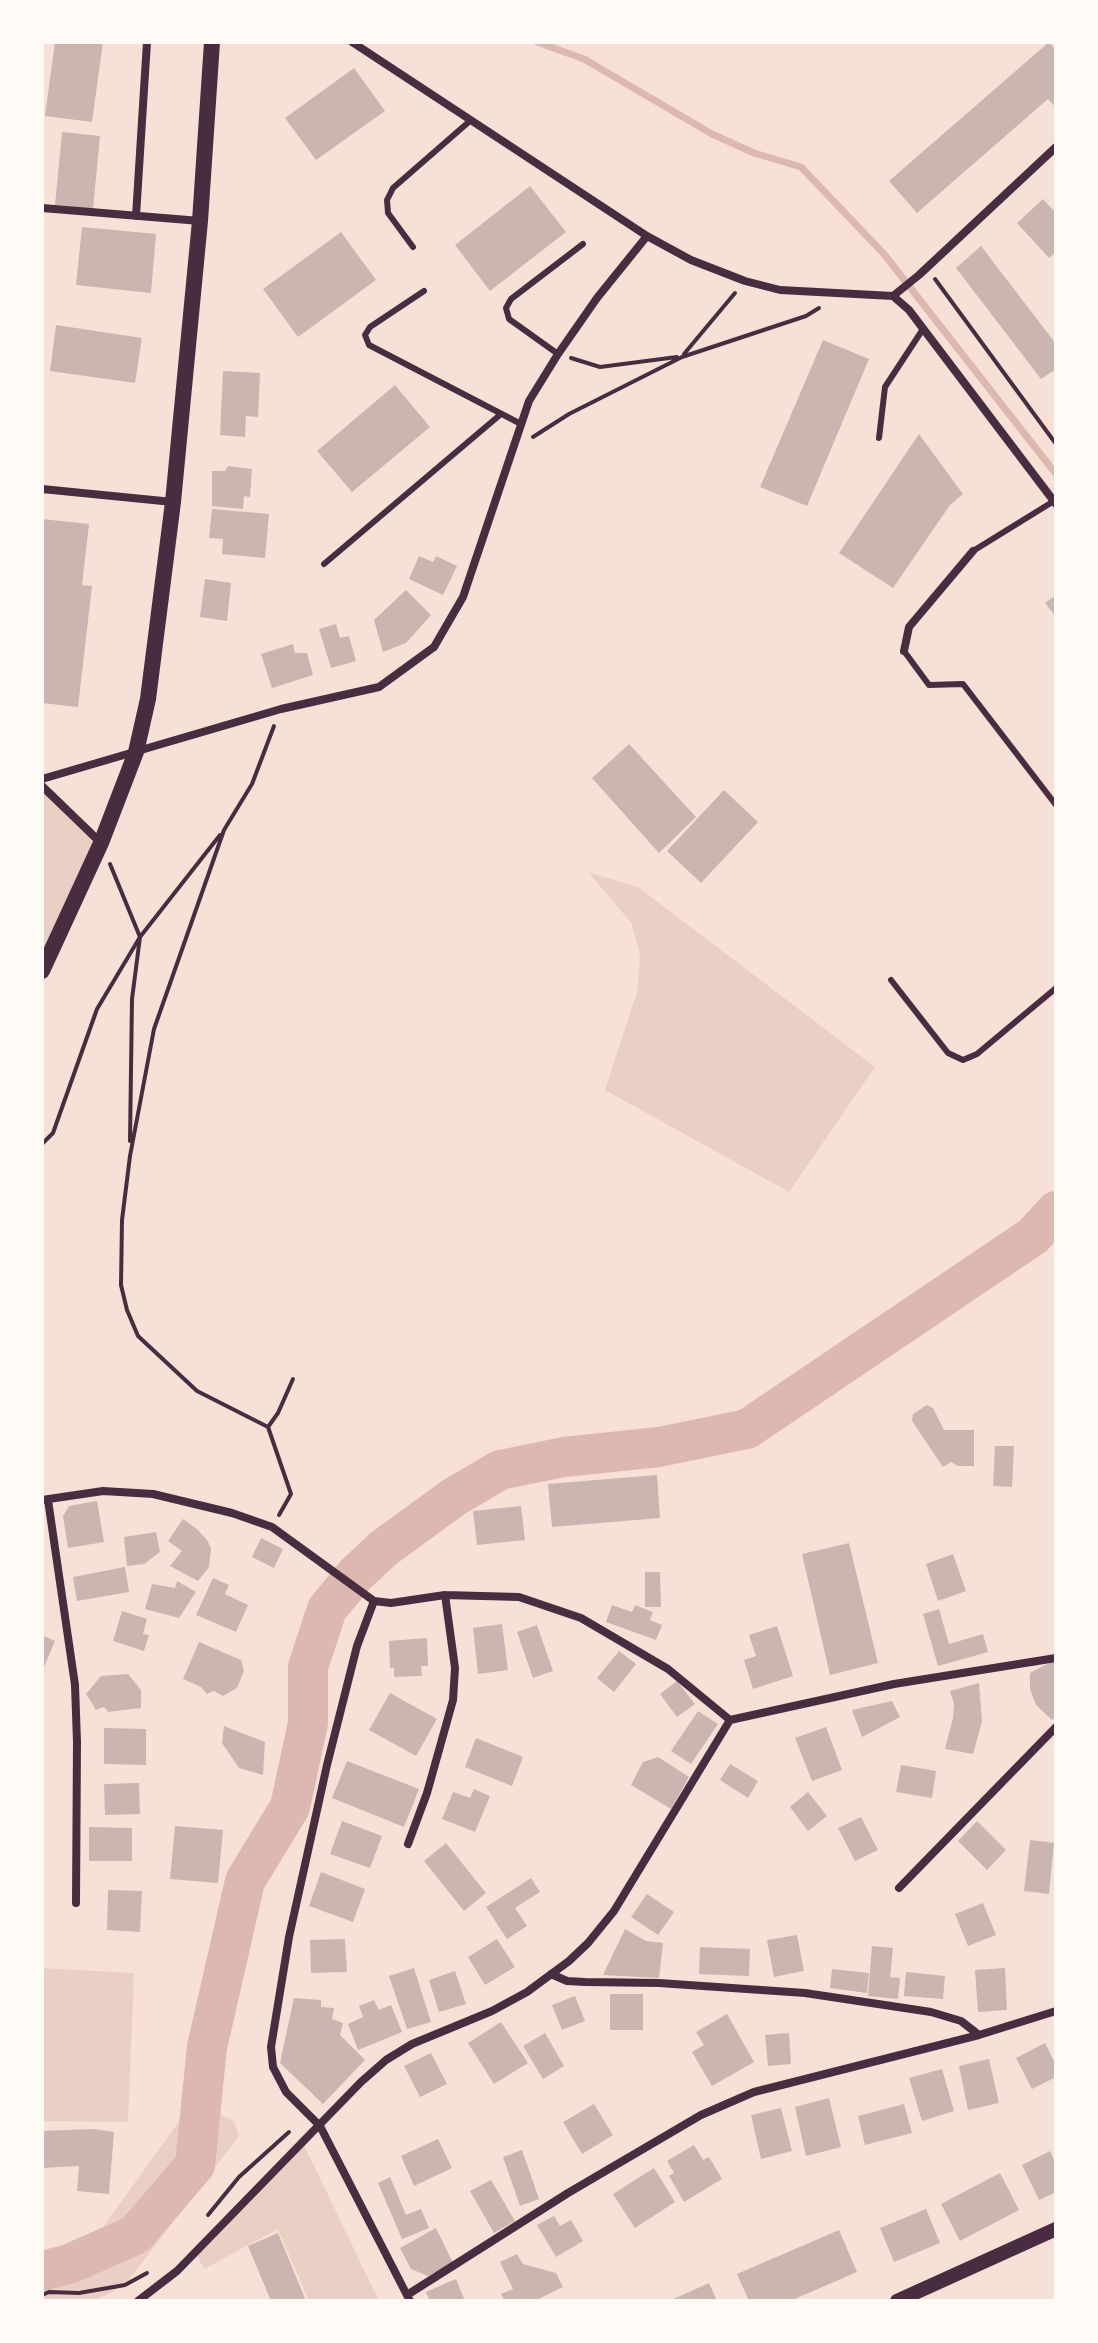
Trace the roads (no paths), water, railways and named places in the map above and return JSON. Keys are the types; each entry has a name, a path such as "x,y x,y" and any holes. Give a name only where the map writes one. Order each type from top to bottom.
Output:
{"main road":[{"path":"42,971 101,843 136,752 148,699 173,502 200,221 212,42"}],"street":[{"path":"136,216 147,42"},
{"path":"352,42 647,236 691,260 745,281 780,290 893,296 1056,147"},
{"path":"42,208 200,221"},
{"path":"42,779 281,709 379,687 434,647 463,597 529,401 597,298 647,236"},
{"path":"893,296 909,310 1055,501"},
{"path":"42,489 173,502"},
{"path":"904,651 909,627 973,551"},
{"path":"42,786 101,843"},
{"path":"76,1903 75,1685 45,1500 103,1491 153,1494 232,1513 272,1527 374,1601 391,1603 445,1595 519,1597 581,1618 668,1669 730,1720"},
{"path":"408,1844 427,1793 453,1700 455,1668 445,1595"},
{"path":"374,1601 357,1646 323,1781 289,1937 279,2013 271,2047 273,2067 286,2092 320,2126 408,2298 568,2193 701,2115 754,2092 979,2035 1056,2011"},
{"path":"138,2301 177,2271 386,2060 412,2044 492,2011 527,1992 588,1943 614,1911 730,1720 894,1684 1056,1658"},
{"path":"899,1888 1056,1727"},
{"path":"551,1974 567,1981 659,1983 805,1993 931,2012 961,2021 979,2035"},
{"path":"897,2301 1056,2229"}],"lane":[{"path":"413,247 388,213 387,200 393,188 471,120"},
{"path":"558,354 509,319 506,308 511,299 583,244"},
{"path":"424,291 370,327 365,335 369,345 521,424"},
{"path":"879,438 885,387 923,329"},
{"path":"324,564 501,414"},
{"path":"973,551 1055,501"},
{"path":"904,651 929,685 963,684 1056,805"},
{"path":"891,980 948,1053 963,1060 977,1054 1056,988"}],"waterway":[{"path":"537,42 584,59 712,134 754,153 801,167 884,254 1056,474"},
{"path":"42,2271 69,2264 135,2235 195,2165 207,2047 245,1881 290,1807 308,1723 308,1667 327,1609 356,1574 384,1548 454,1497 500,1470 564,1457 659,1447 747,1429 1033,1236 1056,1211"}]}
